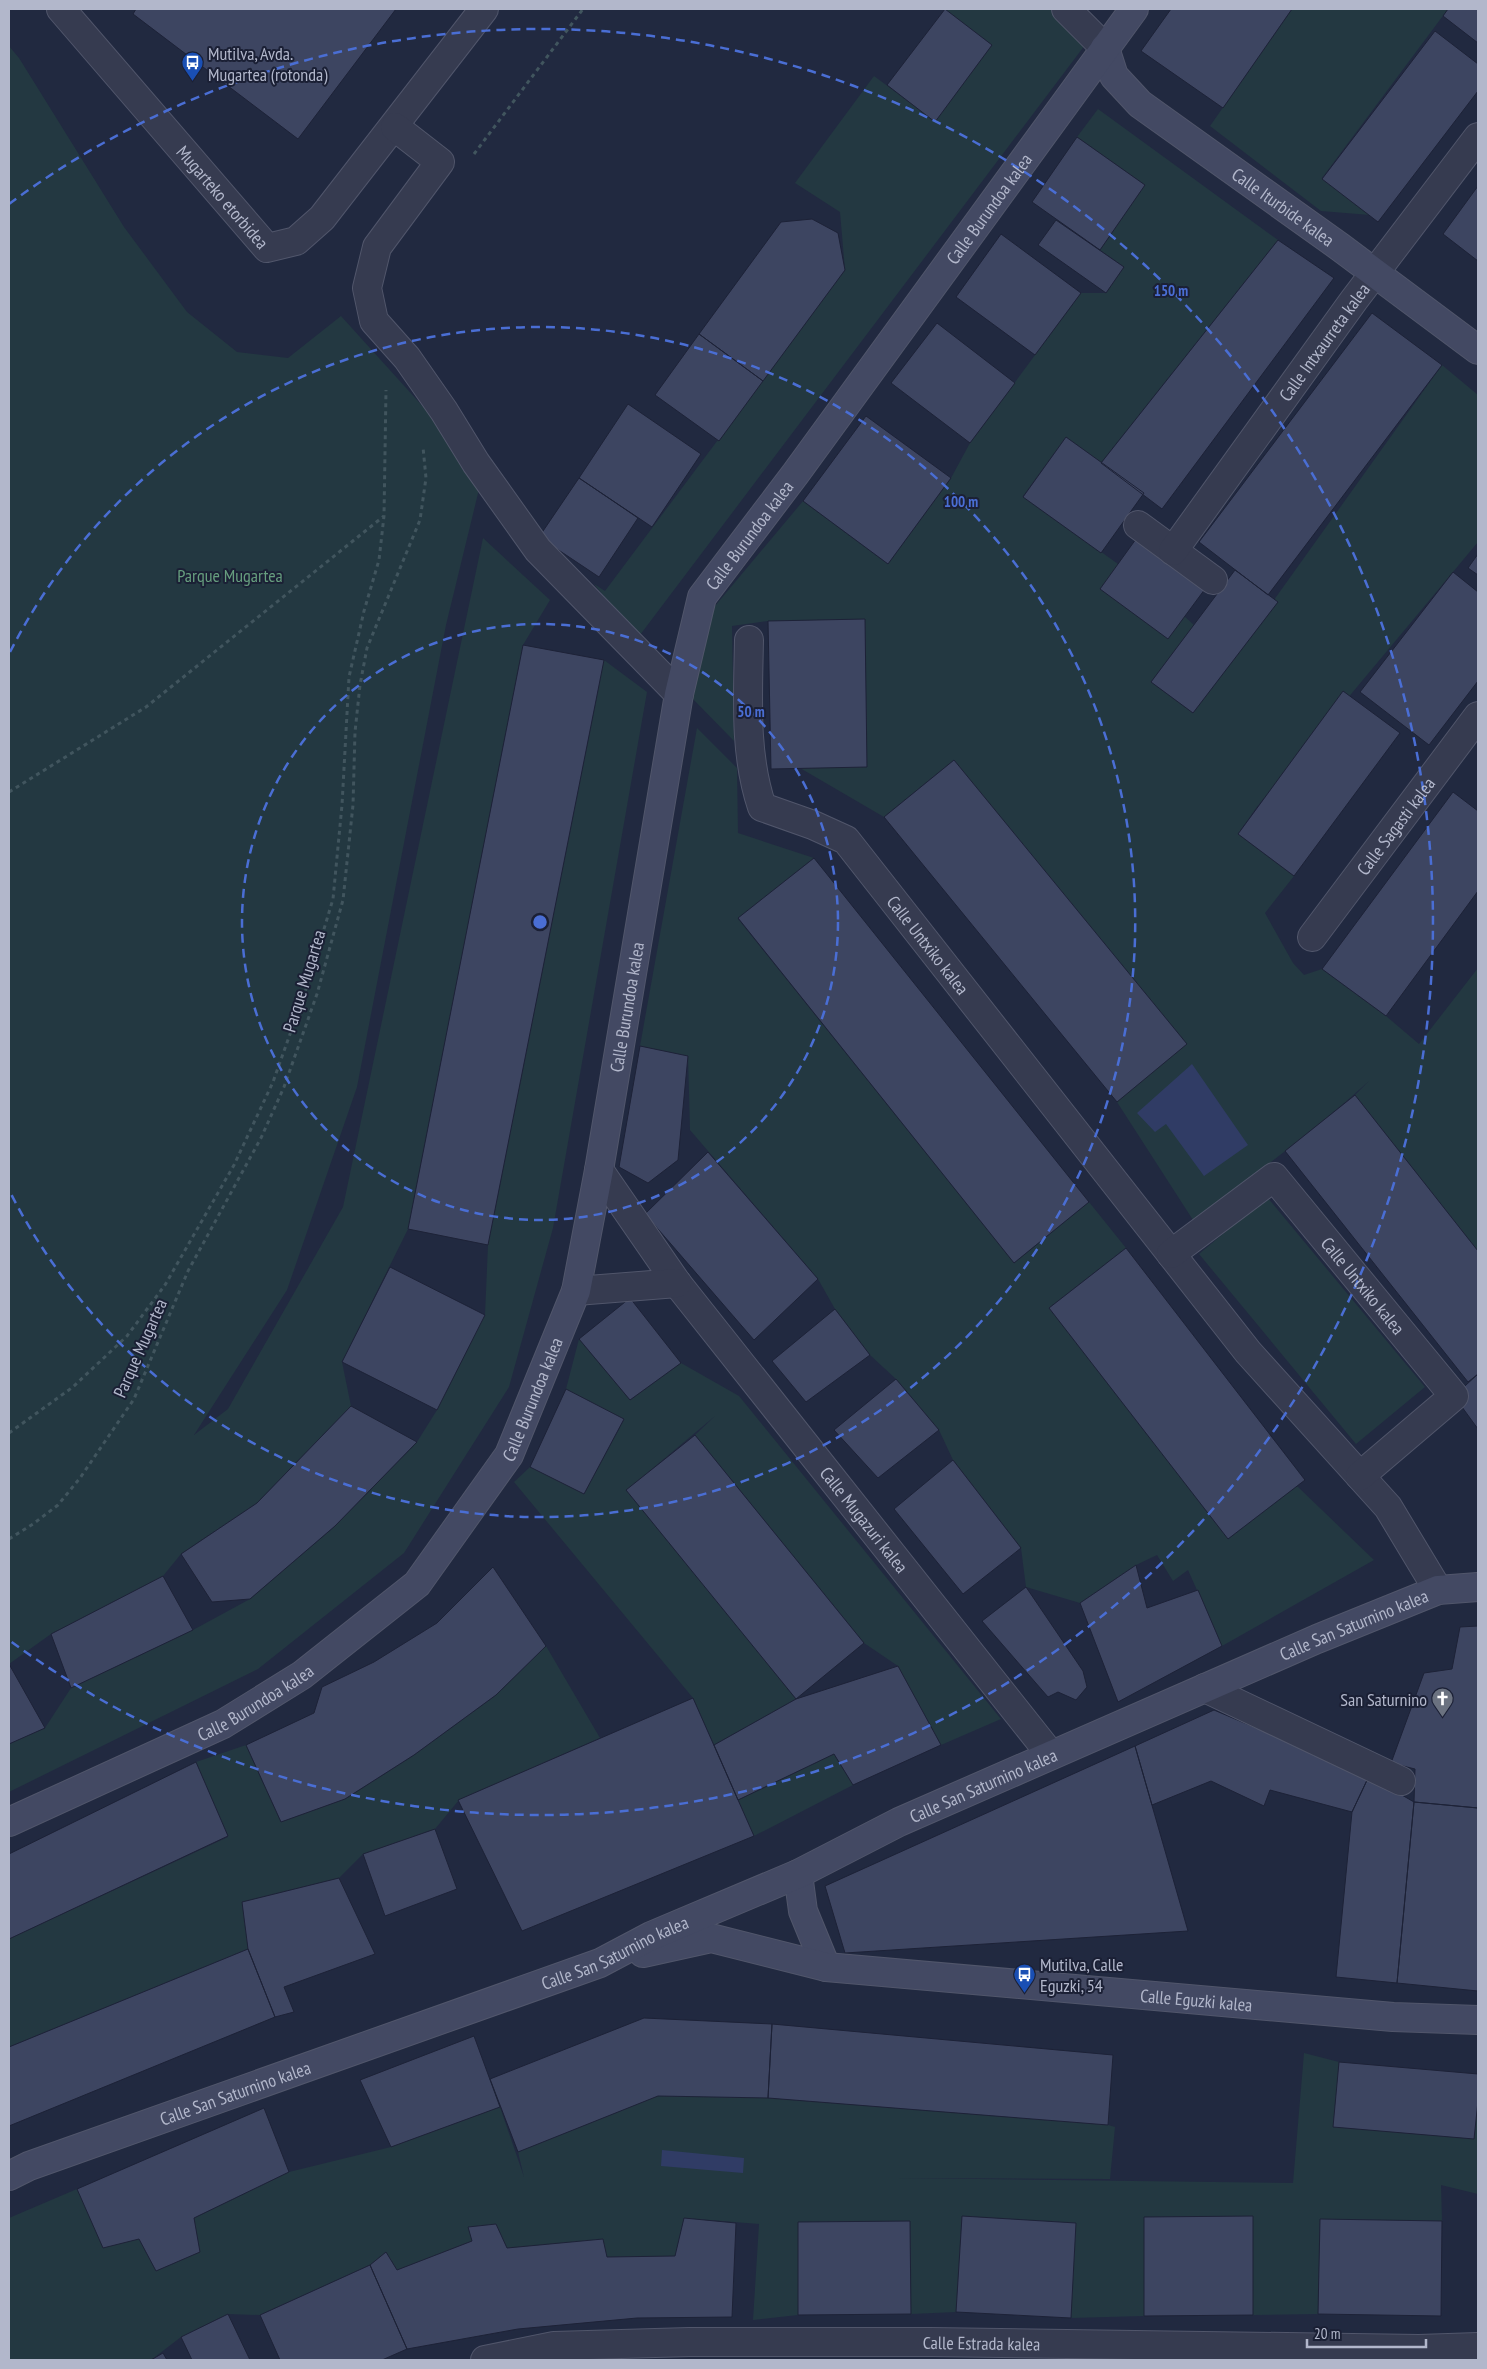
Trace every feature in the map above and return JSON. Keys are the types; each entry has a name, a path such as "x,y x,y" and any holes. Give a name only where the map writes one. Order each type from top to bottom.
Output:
{"street":[{"name":"Mugarteko etorbidea","path":"62,9 267,248 296,241 322,218 395,127 484,9"},
{"path":"1066,9 1105,48"},
{"name":"Calle Burundoa kalea","path":"9,1822 223,1724 302,1675 417,1584 509,1455 576,1292 679,694 702,597 796,474 1134,9"},
{"name":"Calle Iturbide kalea","path":"1105,48 1114,76 1140,104 1376,273 1478,350"},
{"path":"395,127 440,162 377,247 368,288 374,321 412,366 444,411 476,463 538,550 679,694"},
{"name":"Calle Intxaurreta kalea","path":"1173,551 1354,300 1478,137"},
{"path":"1138,524 1213,580"},
{"name":"Calle Untxiko kalea","path":"748,640 748,718 753,782 762,807 813,825 846,840 1248,1352 1388,1507 1438,1590"},
{"name":"Calle Sagasti kalea","path":"1312,937 1478,716"},
{"name":"Calle Mugazuri kalea","path":"598,1170 677,1283 1051,1755"},
{"name":"Calle Untxiko kalea","path":"1171,1254 1274,1177 1454,1396 1360,1476"},
{"path":"576,1292 677,1283"},
{"name":"Calle San Saturnino kalea","path":"9,2176 29,2166 600,1963 651,1936 798,1874 899,1822 1317,1639 1438,1590 1478,1587"},
{"path":"1206,1688 1401,1781"},
{"path":"798,1874 803,1911 826,1967"},
{"name":"Calle Eguzki kalea","path":"600,1963 711,1938 826,1967 1393,2017 1478,2020"},
{"name":"Calle Estrada kalea","path":"485,2360 554,2346 689,2342 932,2342 1419,2349 1478,2346"}],"path":[{"path":"9,1433 73,1387 126,1336 160,1292 234,1165 273,1082 306,989 333,899 342,805 349,677 364,611 379,560 384,516 386,385"},
{"name":"Parque Mugartea","path":"9,1538 33,1524 58,1505 84,1472 134,1399 188,1271 261,1138 284,1087 317,994 343,900 353,805 355,732 360,685 367,648 420,520 426,478 423,441"},
{"path":"9,792 146,707 384,516"}],"green space":[{"path":"944,9 1050,9 1085,45 637,639 594,584 605,591 845,270 840,212 795,183 874,76 935,121 992,45"},
{"path":"1292,9 1448,9 1322,178 1370,215 1321,211 1210,126"},
{"name":"Parque Mugartea","path":"9,46 19,58 124,227 187,312 237,352 288,358 341,316 483,473 446,625 357,1087 287,1290 194,1435 228,1409 343,1207 483,538 550,600 523,645 408,1229 342,1362 351,1406 257,1503 181,1554 163,1576 51,1634 9,1664"},
{"path":"1098,109 1278,240 1101,463 1066,437 1023,496 1118,564 1168,638 1184,616 1194,625 1151,682 1193,713 1442,365 1478,395 1478,542 1256,808 1238,834 1294,876 1265,913 1293,963 1304,975 1322,969 1386,1016 1419,1044 1478,968 1478,1251 1355,1095 1369,1081 1305,1136 1193,1220 1117,1102 954,760 884,817 800,768 867,766 865,619 768,621 732,626 734,741 689,695 710,612 803,501 888,564 951,478 970,443 1081,293 1106,293 1124,267 1100,250 1145,185 1077,137"},
{"path":"604,660 647,692 553,1228 509,1387 404,1553 258,1669 9,1792 9,1744 45,1728 71,1688 193,1630 250,1599 335,1526 417,1442 437,1410 485,1315 488,1245"},
{"path":"697,728 737,768 738,833 814,858 738,919 1014,1262 1089,1202 1126,1248 1049,1308 1297,1486 1374,1560 1222,1646 1188,1570 1173,1581 1157,1555 1136,1565 1080,1603 1026,1587 1021,1548 953,1460 939,1430 896,1379 870,1355 835,1309 818,1279 690,1130 688,1056 640,1046"},
{"path":"1267,1197 1425,1387 1356,1444 1199,1254"},
{"path":"579,1339 630,1400 681,1363 739,1396 1001,1719 941,1745 898,1666 864,1643 695,1435 715,1416 627,1490 796,1699 714,1745 693,1698 514,1482 530,1467 584,1494 624,1420 566,1389"},
{"path":"546,1646 600,1738 459,1800 435,1829 363,1854 339,1878 242,1902 248,1949 9,2047 9,1939 228,1837 196,1762 246,1745 281,1822 345,1799 414,1755 496,1695"},
{"path":"834,1754 853,1785 754,1836 738,1800"},
{"path":"1304,2053 1339,2062 1333,2127 1474,2139 1478,2101 1478,2194 1441,2185 1442,2221 1320,2219 1318,2314 1253,2315 1253,2216 1144,2217 1144,2316 1071,2318 1075,2223 962,2216 956,2312 911,2314 910,2221 798,2222 798,2315 753,2320 759,2224 684,2218 675,2256 607,2257 507,2248 468,2227 472,2241 397,2270 386,2252 370,2265 260,2315 228,2314 181,2337 151,2360 9,2360 9,2218 77,2189 139,2239 156,2271 200,2252 194,2218 289,2172 391,2147 500,2107 524,2177 518,2152 658,2096 768,2098 1115,2127 1110,2179 895,2178 1293,2183"}],"water":[{"path":"1192,1064 1248,1145 1204,1176 1166,1124 1155,1132 1137,1113"},
{"path":"662,2150 744,2158 743,2173 661,2166"}],"building":[{"path":"136,9 396,9 298,139 133,14"},
{"path":"945,9 992,45 935,122 887,85"},
{"path":"1171,9 1292,9 1223,108 1141,51"},
{"path":"1448,9 1478,9 1478,43 1443,16"},
{"path":"1435,31 1478,64 1478,91 1378,222 1322,179"},
{"path":"1077,137 1145,185 1100,250 1032,202"},
{"path":"1478,186 1478,261 1443,234"},
{"path":"812,219 838,233 845,270 763,381 699,334 781,222"},
{"path":"1056,220 1124,267 1106,293 1038,245"},
{"path":"1001,234 1081,293 1035,355 956,297"},
{"path":"1278,240 1334,278 1162,509 1101,463"},
{"path":"1372,313 1442,365 1268,595 1199,542"},
{"path":"937,323 1015,383 970,443 891,383"},
{"path":"699,334 763,381 719,441 655,395"},
{"path":"628,404 701,454 652,527 579,478"},
{"path":"866,416 951,478 888,564 803,501"},
{"path":"1066,437 1144,493 1101,553 1023,497"},
{"path":"579,478 638,518 599,577 539,537"},
{"path":"1136,539 1205,589 1168,639 1100,589"},
{"path":"1478,554 1478,575 1468,568"},
{"path":"1235,570 1278,602 1193,713 1151,682"},
{"path":"1453,572 1478,592 1478,681 1429,745 1360,692"},
{"path":"865,619 867,767 771,769 768,621"},
{"path":"523,645 604,660 488,1245 408,1229"},
{"path":"1343,691 1400,733 1294,876 1238,834"},
{"path":"954,760 1187,1044 1117,1102 884,817"},
{"path":"1453,792 1478,811 1478,891 1386,1016 1322,969"},
{"path":"814,858 1089,1202 1014,1263 738,918"},
{"path":"640,1046 688,1056 678,1160 648,1183 619,1167"},
{"path":"1355,1095 1478,1251 1478,1374 1468,1382 1285,1151"},
{"path":"708,1152 818,1279 754,1340 645,1214"},
{"path":"1126,1248 1305,1480 1228,1539 1049,1308"},
{"path":"390,1267 485,1315 437,1410 342,1362"},
{"path":"630,1298 681,1363 630,1400 579,1339"},
{"path":"835,1309 870,1355 806,1402 772,1361"},
{"path":"1478,1374 1478,1429 1454,1396"},
{"path":"896,1379 939,1430 878,1478 834,1430"},
{"path":"566,1389 624,1419 584,1494 530,1467"},
{"path":"351,1406 417,1442 335,1526 250,1599 212,1602 181,1554 257,1503"},
{"path":"695,1435 864,1643 796,1699 626,1490"},
{"path":"953,1460 1021,1548 963,1594 894,1509"},
{"path":"1136,1565 1147,1608 1198,1590 1222,1646 1118,1702 1080,1603"},
{"path":"493,1567 546,1646 496,1695 414,1755 345,1799 281,1822 246,1745 314,1713 322,1687 374,1662 437,1623"},
{"path":"163,1576 193,1630 71,1688 51,1634"},
{"path":"1026,1587 1083,1671 1087,1687 1076,1700 1058,1692 1048,1697 982,1621"},
{"name":"San Saturnino","path":"1478,1626 1478,1808 1414,1802 1415,1769 1391,1763 1424,1673 1452,1669 1460,1627"},
{"path":"9,1664 45,1728 9,1744"},
{"path":"898,1666 941,1745 853,1785 834,1754 738,1800 714,1745 796,1699"},
{"path":"693,1698 754,1836 522,1931 458,1800"},
{"path":"1214,1710 1369,1776 1352,1812 1270,1790 1264,1806 1211,1781 1152,1805 1135,1746"},
{"path":"1135,1746 1188,1931 845,1953 825,1886"},
{"path":"196,1762 228,1836 9,1939 9,1854"},
{"path":"1369,1776 1414,1802 1397,1983 1336,1977 1352,1812"},
{"path":"1414,1802 1478,1808 1478,1991 1397,1983"},
{"path":"435,1829 457,1889 385,1916 363,1854"},
{"path":"339,1878 375,1954 284,1987 294,2012 275,2017 248,1949 242,1902"},
{"path":"248,1949 275,2017 9,2126 9,2047"},
{"path":"644,2018 772,2024 768,2098 658,2096 518,2152 490,2079"},
{"path":"772,2024 1113,2055 1108,2125 768,2098"},
{"path":"474,2036 500,2107 391,2147 360,2080"},
{"path":"1339,2062 1478,2074 1478,2101 1474,2139 1333,2127"},
{"path":"264,2108 289,2172 194,2218 200,2252 156,2271 139,2239 103,2248 77,2189"},
{"path":"962,2216 1076,2223 1071,2318 956,2312"},
{"path":"1253,2216 1253,2315 1144,2316 1144,2217"},
{"path":"684,2218 736,2223 732,2317 637,2318 518,2329 407,2349 370,2265 386,2252 397,2270 472,2241 468,2227 496,2224 507,2248 603,2239 607,2257 675,2256"},
{"path":"1320,2219 1442,2221 1441,2316 1318,2314"},
{"path":"910,2221 911,2314 798,2315 798,2222"},
{"path":"370,2265 407,2349 382,2360 280,2360 260,2315"},
{"path":"228,2314 250,2360 192,2360 181,2337"},
{"path":"163,2353 167,2360 151,2360"}],"place":[{"name":"Mutilva, Avda. Mugartea (rotonda)","path":"192,82"},
{"name":"San Saturnino","path":"1443,1718"},
{"name":"Mutilva, Calle Eguzki, 54","path":"1024,1993"}]}
